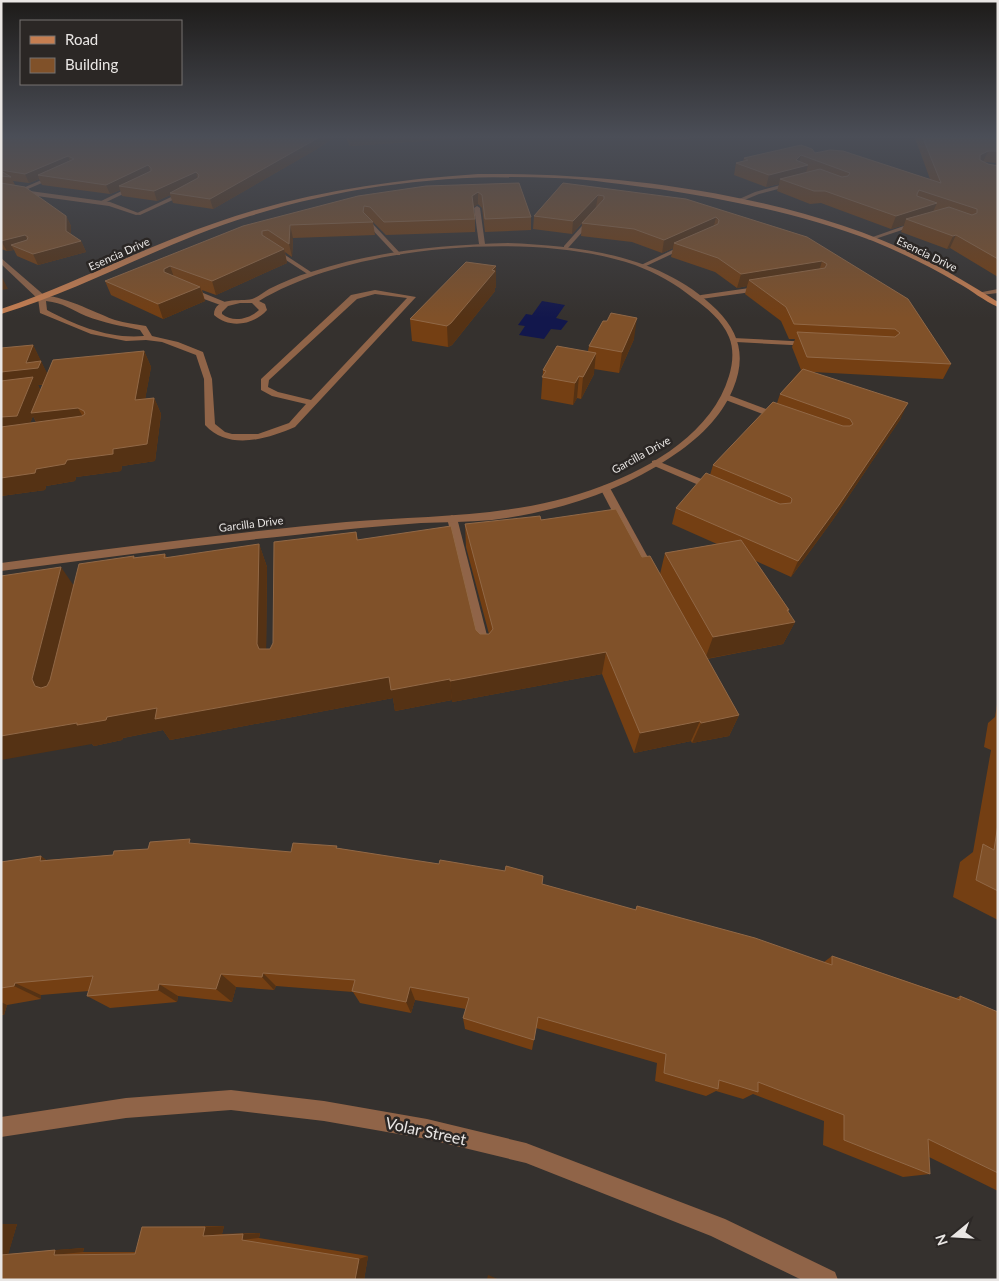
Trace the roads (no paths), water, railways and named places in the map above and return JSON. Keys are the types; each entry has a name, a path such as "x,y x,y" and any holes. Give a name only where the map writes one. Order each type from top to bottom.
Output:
{"street":[{"path":"64,198 100,203 138,214 176,198"},
{"path":"100,203 111,198"},
{"name":"Esencia Drive","path":"1,312 42,298 183,236 220,223 317,198"},
{"name":"Esencia Drive","path":"726,198 791,212 870,239 912,256 998,304"},
{"path":"740,200 745,198"},
{"path":"476,208 482,244"},
{"path":"566,247 598,210"},
{"path":"368,222 398,254"},
{"path":"870,239 924,222"},
{"path":"642,266 695,242"},
{"path":"254,301 269,292 311,274 337,266 453,246 538,244 566,247 618,258 672,279 701,298 721,317 736,340 823,344"},
{"path":"268,246 311,274"},
{"path":"10,254 1,258 42,298 64,301 90,314 116,323 143,328 149,338"},
{"path":"182,287 226,304"},
{"path":"701,298 769,287"},
{"path":"42,298 43,311 70,325 95,333 127,339 149,338 186,345 200,354 208,379 210,425 223,435 249,438 273,434 292,425 412,297 375,291 366,292 354,297 265,379 264,388 275,394 312,403"},
{"path":"981,293 998,291"},
{"path":"254,301 261,304 263,310 255,317 240,321 230,321 219,317 218,311 226,304 254,301"},
{"name":"Garcilla Drive","path":"1,567 274,533 452,518 499,516 559,502 605,488 655,463 682,446 709,423 726,397 737,369 736,340"},
{"path":"726,397 786,419"},
{"path":"655,463 726,493"},
{"path":"605,488 656,584"},
{"path":"452,518 485,650"},
{"path":"274,533 274,548"},
{"path":"88,572 92,555"},
{"name":"Volar Street","path":"1,1127 126,1108 231,1100 324,1111 427,1129 526,1153 717,1227 827,1280"}]}
